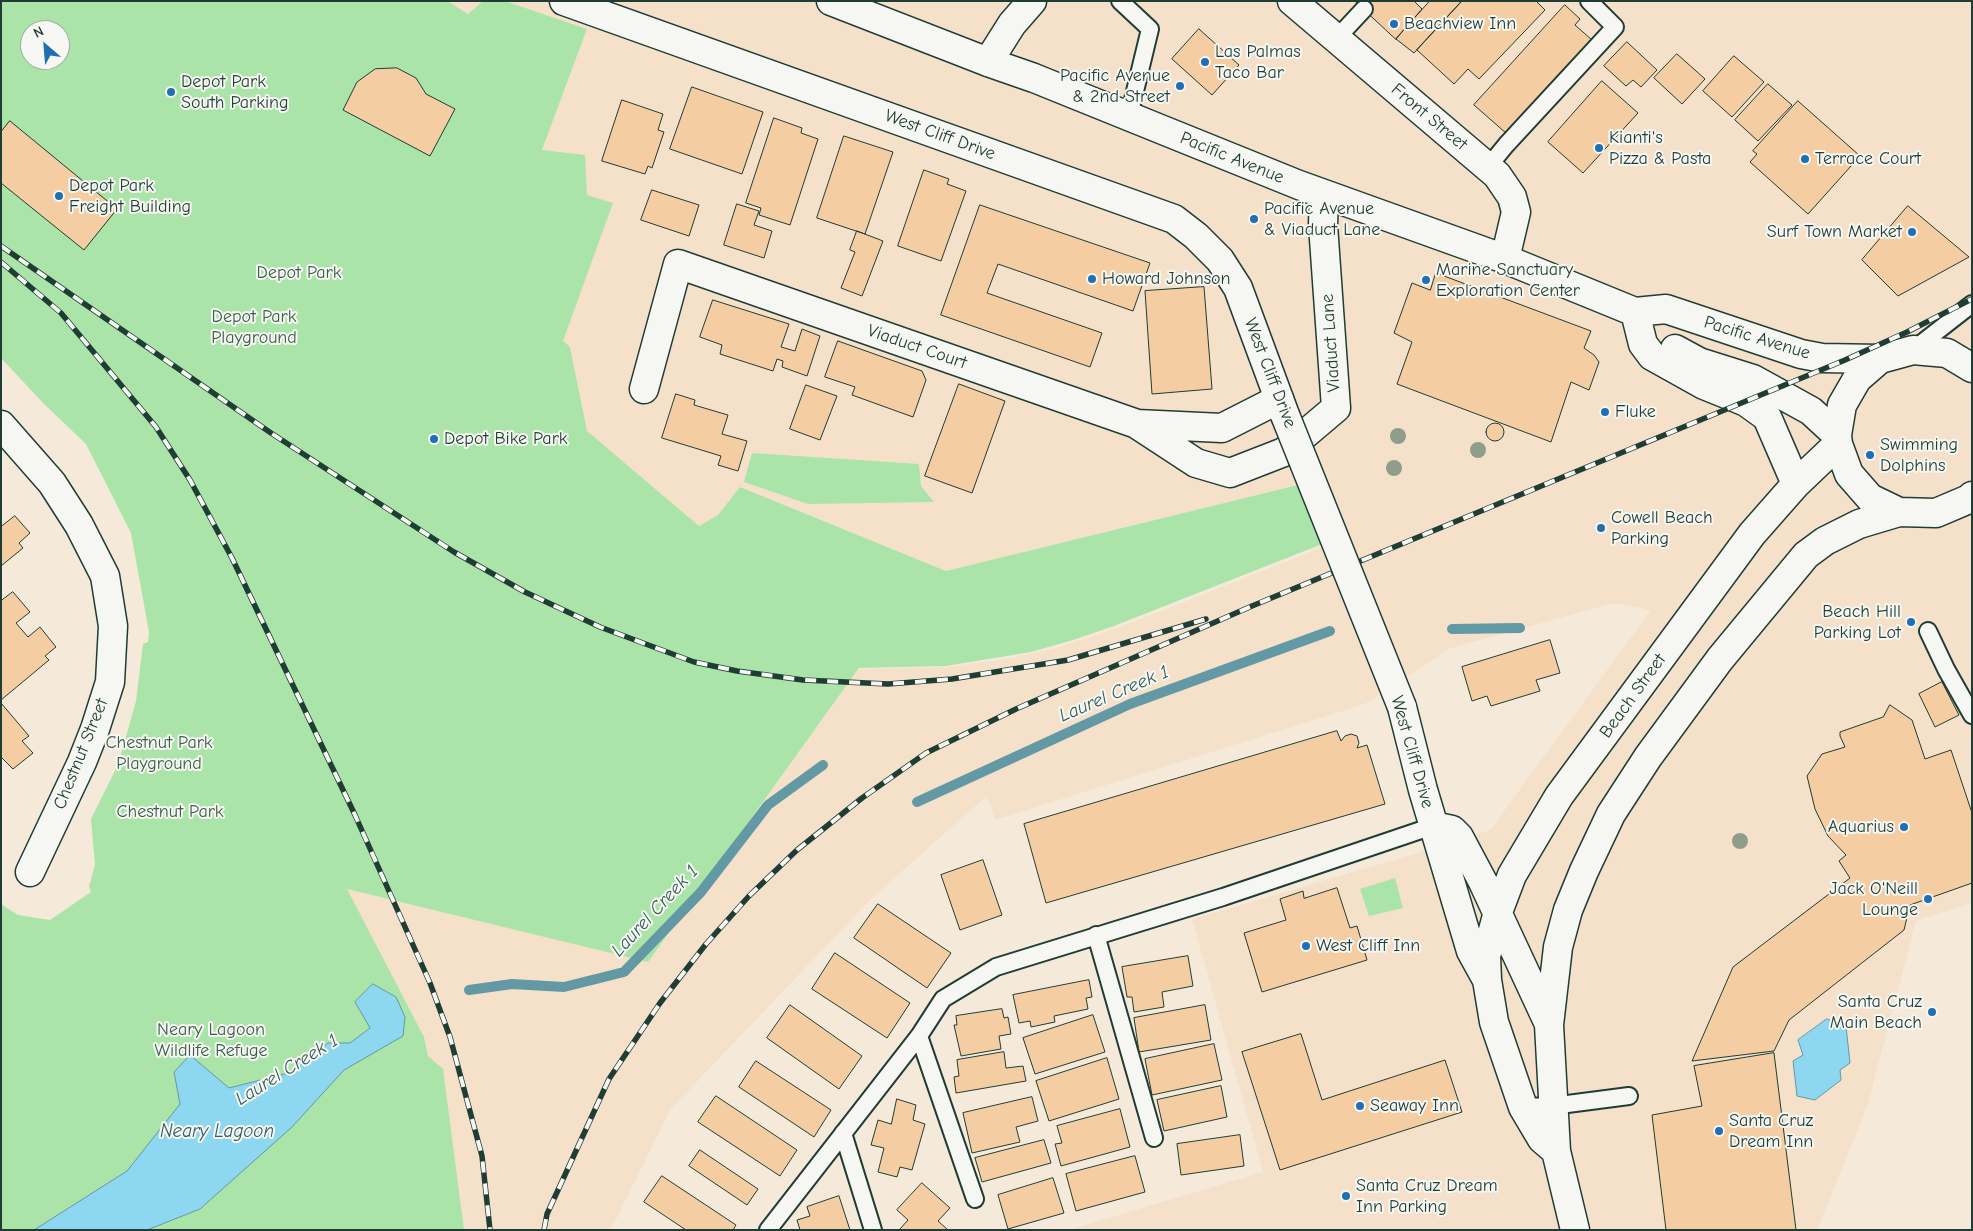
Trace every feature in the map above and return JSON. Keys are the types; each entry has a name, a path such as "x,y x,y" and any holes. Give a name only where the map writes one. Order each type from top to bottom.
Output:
{"main road":[{"name":"West Cliff Drive","path":"564,1 1174,219 1196,236 1220,260 1238,288 1282,407 1402,707 1433,826 1471,951 1487,980 1494,1022 1524,1107 1542,1138 1556,1151"},
{"name":"Pacific Avenue","path":"831,1 1034,78 1324,195 1506,260 1635,312 1666,309 1801,354 1822,358 1880,359"},
{"path":"988,62 1012,24 1032,1"},
{"name":"Front Street","path":"1292,1 1497,175 1512,197 1516,212 1506,260"},
{"name":"Viaduct Lane","path":"1137,424 1196,463 1230,473 1284,452 1336,408 1323,225 1324,195"},
{"name":"Viaduct Court","path":"644,389 678,264 1137,424 1222,428 1282,407"},
{"path":"1635,312 1655,339 1699,362 1753,379 1811,411 1838,439"},
{"path":"1635,312 1643,344 1652,356 1704,385 1746,402 1767,417 1796,484"},
{"path":"1899,512 1870,498 1849,474 1838,439 1842,405 1857,379 1880,359 1913,350 1947,353 1972,368"},
{"name":"Chestnut Street","path":"1,425 52,483 79,525 105,576 113,626 110,682 96,729 30,872"},
{"name":"Beach Street","path":"1487,980 1486,956 1498,912 1512,875 1559,796 1752,534 1838,439"},
{"path":"1549,1025 1558,947 1568,910 1584,871 1611,814 1648,757 1720,658 1806,555 1825,541 1859,524 1899,512 1936,513 1971,498"},
{"path":"1433,826 1452,830 1460,837 1498,912 1549,1025"},
{"name":"West Cliff Drive","path":"1549,1025 1556,1151 1575,1230"}],"lane":[{"path":"1120,1 1150,28 1129,116"},
{"path":"1488,167 1506,144 1615,28 1589,1"},
{"path":"1336,39 1364,9"},
{"path":"1913,350 1972,304"},
{"path":"1928,631 1946,669 1972,715"},
{"path":"768,1230 919,1036 943,999 996,967 1223,897 1433,826"},
{"path":"1096,935 1154,1138"},
{"path":"919,1036 975,1199"},
{"path":"1524,1107 1552,1106 1629,1096"},
{"path":"842,1133 873,1230"}],"shaded area":[{"path":"449,1 483,1 469,14"},
{"path":"505,1 1972,1 1972,903 1916,921 1868,1104 1817,1230 1068,1230 1263,1172 1192,919 1490,830 1651,610 1614,603 1451,648 1365,704 995,820 987,796 872,898 670,1110 611,1230 459,1230 347,889 648,961 859,669 946,667 1006,659 1056,648 1120,627 1330,544 1318,480 946,571 740,487 719,515 699,526 586,431 562,340 613,203 587,196 584,156 542,151 587,29"}],"green space":[{"name":"Depot Park","path":"1,1 448,1 468,14 483,1 505,1 587,29 542,150 585,155 587,195 613,203 563,341 570,347 587,431 699,526 718,515 740,487 946,571 1302,484 1330,541 1114,626 1031,652 946,666 859,668 648,962 347,889 424,1037 428,1056 443,1069 464,1230 1,1230 1,904 18,915 50,920 91,892 89,886 95,865 91,819 114,773 122,751 136,701 143,644 148,642 149,632 131,533 86,444 43,403 1,358"},
{"path":"752,453 919,464 921,486 934,502 808,504 744,482"},
{"path":"1395,878 1403,908 1369,916 1360,889"}],"water":[{"name":"Neary Lagoon","path":"373,984 396,997 405,1017 403,1036 344,1070 292,1127 200,1209 147,1230 34,1230 127,1171 180,1104 174,1072 190,1055 229,1088 292,1072 328,1043 350,1043 370,1028 355,1002"},
{"path":"1827,1019 1846,1026 1850,1063 1840,1070 1841,1080 1815,1100 1797,1096 1793,1061 1803,1055 1798,1040"}],"building":[{"name":"Beachview Inn","path":"1355,1 1414,1 1422,9 1396,39"},
{"path":"1430,1 1462,1 1414,53 1396,39"},
{"path":"1462,1 1536,1 1545,10 1479,79 1468,69 1454,84 1417,50"},
{"path":"1565,5 1580,19 1575,25 1592,40 1507,134 1474,105"},
{"name":"Las Palmas Taco Bar","path":"1199,29 1239,65 1212,95 1172,59"},
{"path":"1627,42 1657,70 1641,87 1633,80 1626,86 1604,66"},
{"path":"1677,54 1705,79 1682,104 1654,78"},
{"path":"1734,56 1764,82 1732,117 1703,91"},
{"path":"397,68 416,78 426,94 455,109 430,156 343,110 357,82 375,69"},
{"path":"1602,81 1638,113 1583,173 1548,142"},
{"path":"1768,84 1792,105 1758,141 1735,120"},
{"path":"692,87 763,112 742,174 670,149"},
{"path":"622,100 663,114 658,130 664,132 652,168 648,166 645,174 602,161"},
{"name":"Terrace Court","path":"1798,101 1860,156 1808,214 1750,162 1757,154 1753,151"},
{"path":"774,118 802,128 801,133 818,139 790,225 759,215 761,208 746,203"},
{"name":"Depot Park Freight Building","path":"10,121 117,209 84,250 1,183 1,132"},
{"path":"844,136 893,152 865,234 817,218"},
{"path":"924,170 949,179 947,184 966,191 941,261 898,246"},
{"path":"652,190 699,205 689,236 641,220"},
{"path":"737,204 759,211 754,225 772,231 764,258 724,245"},
{"name":"Howard Johnson","path":"980,205 1150,263 1133,311 998,264 987,293 1102,333 1090,367 941,315"},
{"name":"Surf Town Market","path":"1908,206 1969,257 1898,296 1862,260"},
{"path":"857,231 883,241 862,296 841,288 855,252 850,250"},
{"path":"1436,273 1591,331 1584,348 1594,355 1599,362 1589,390 1571,382 1551,442 1397,384 1412,342 1394,333 1412,283 1430,290"},
{"path":"1204,287 1212,389 1152,394 1145,291"},
{"path":"713,300 789,324 781,347 795,351 802,329 820,336 807,376 782,367 783,361 777,359 773,371 720,354 722,345 700,337"},
{"path":"838,341 922,371 926,380 913,417 852,395 855,387 825,377"},
{"path":"959,384 1005,401 972,493 925,476"},
{"path":"806,385 837,396 820,440 790,429"},
{"path":"676,394 695,400 694,405 728,415 722,434 747,441 738,471 718,465 721,456 662,438"},
{"path":"1495,423 1501,426 1504,432 1501,438 1495,441 1489,438 1486,432 1489,426"},
{"path":"15,516 30,533 19,543 23,548 1,566 1,527"},
{"path":"13,592 30,612 16,623 28,637 40,627 56,647 45,656 49,660 1,700 1,601"},
{"path":"1550,640 1560,673 1536,680 1540,691 1491,706 1487,696 1472,701 1462,667"},
{"path":"1942,682 1959,715 1935,727 1919,694"},
{"path":"1,703 29,736 22,741 33,753 13,769 1,757"},
{"path":"1890,705 1912,720 1925,759 1951,750 1972,813 1972,883 1910,905 1904,930 1789,1020 1774,1051 1692,1061 1733,967 1850,878 1839,861 1846,855 1828,836 1815,809 1807,776 1822,754 1845,747 1840,732 1883,717"},
{"path":"1337,731 1341,741 1345,736 1351,734 1357,736 1359,743 1357,748 1367,745 1385,804 1046,903 1024,824"},
{"path":"983,860 1002,915 960,930 941,875"},
{"name":"West Cliff Inn","path":"1337,888 1350,928 1357,926 1367,960 1262,992 1244,933 1286,920 1280,899 1303,891 1304,898"},
{"path":"878,904 951,953 927,988 854,938"},
{"path":"835,953 910,1003 887,1038 812,989"},
{"path":"1188,956 1193,986 1162,992 1164,1007 1134,1012 1132,997 1127,997 1122,967"},
{"path":"1089,980 1092,997 1086,998 1088,1009 1054,1016 1055,1022 1031,1027 1030,1021 1019,1023 1013,995"},
{"path":"790,1005 862,1056 839,1089 767,1038"},
{"path":"1205,1005 1211,1040 1139,1052 1134,1018"},
{"path":"1002,1009 1004,1018 1008,1017 1011,1034 999,1036 1001,1049 961,1056 954,1025 957,1025 956,1016"},
{"path":"1093,1015 1105,1052 1035,1074 1023,1038"},
{"name":"Seaway Inn","path":"1301,1034 1322,1100 1445,1060 1462,1112 1280,1170 1242,1052"},
{"path":"1214,1044 1222,1080 1152,1095 1145,1059"},
{"path":"1004,1052 1006,1068 1023,1066 1026,1081 956,1093 954,1077 959,1076 957,1060"},
{"name":"Santa Cruz Dream Inn","path":"1774,1053 1796,1230 1666,1230 1652,1115 1702,1106 1694,1066"},
{"path":"1107,1058 1119,1099 1049,1121 1036,1081"},
{"path":"756,1061 831,1110 814,1137 739,1087"},
{"path":"1221,1086 1227,1117 1164,1131 1157,1100"},
{"path":"716,1096 797,1150 780,1176 698,1122"},
{"path":"1032,1097 1038,1121 1016,1127 1020,1142 972,1153 963,1113"},
{"path":"897,1099 916,1105 913,1120 925,1124 912,1170 900,1167 897,1177 878,1172 884,1148 871,1145 878,1120 891,1124"},
{"path":"1120,1109 1130,1147 1061,1166 1055,1144 1062,1143 1057,1126"},
{"path":"1240,1135 1244,1166 1181,1175 1177,1144"},
{"path":"1044,1140 1051,1163 982,1182 975,1158"},
{"path":"700,1150 758,1189 747,1205 689,1166"},
{"path":"1135,1156 1145,1192 1076,1211 1066,1174"},
{"path":"662,1176 736,1225 733,1230 686,1230 644,1202"},
{"path":"1053,1178 1064,1213 1008,1229 998,1195"},
{"path":"922,1183 950,1208 938,1221 948,1230 899,1230 908,1220 897,1210"},
{"path":"839,1196 850,1230 800,1230 797,1220 810,1216 807,1207"}],"waterway":[{"name":"Laurel Creek 1","path":"1452,629 1520,628"},
{"name":"Laurel Creek 1","path":"917,802 1130,704 1330,631"},
{"name":"Laurel Creek 1","path":"469,990 512,984 564,987 624,972 701,892 768,805 823,765"}],"railway":[{"path":"1,246 271,433 454,552 525,592 600,627 694,662 737,671 803,680 888,684 952,679 1068,660 1206,619"},
{"path":"1,262 61,313 156,427 190,480 232,558 355,815 430,983 450,1037 482,1156 490,1230"},
{"path":"544,1230 547,1214 609,1079 660,1003 706,944 749,896 797,850 862,798 926,753 1016,709 1252,606 1845,360 1907,332 1972,299"}],"place":[{"name":"Beachview Inn","path":"1394,24"},
{"name":"Las Palmas Taco Bar","path":"1205,62"},
{"name":"Pacific Avenue & 2nd Street","path":"1180,86"},
{"name":"Depot Park South Parking","path":"171,92"},
{"name":"Kianti's Pizza & Pasta","path":"1599,148"},
{"name":"Terrace Court","path":"1805,159"},
{"name":"Depot Park Freight Building","path":"59,196"},
{"name":"Pacific Avenue & Viaduct Lane","path":"1254,219"},
{"name":"Surf Town Market","path":"1912,232"},
{"name":"Howard Johnson","path":"1092,279"},
{"name":"Marine Sanctuary Exploration Center","path":"1426,280"},
{"name":"Fluke","path":"1605,412"},
{"name":"Depot Bike Park","path":"434,439"},
{"name":"Swimming Dolphins","path":"1870,455"},
{"name":"Cowell Beach Parking","path":"1601,528"},
{"name":"Beach Hill Parking Lot","path":"1911,622"},
{"name":"Aquarius","path":"1904,827"},
{"name":"Jack O'Neill Lounge","path":"1928,899"},
{"name":"West Cliff Inn","path":"1306,946"},
{"name":"Santa Cruz Main Beach","path":"1932,1012"},
{"name":"Seaway Inn","path":"1360,1106"},
{"name":"Santa Cruz Dream Inn","path":"1719,1131"},
{"name":"Santa Cruz Dream Inn Parking","path":"1346,1196"}],"park label":[{"name":"Depot Park Playground","path":"254,327"},
{"name":"Chestnut Park Playground","path":"159,753"},
{"name":"Chestnut Park","path":"170,812"},
{"name":"Neary Lagoon Wildlife Refuge","path":"211,1040"}]}
